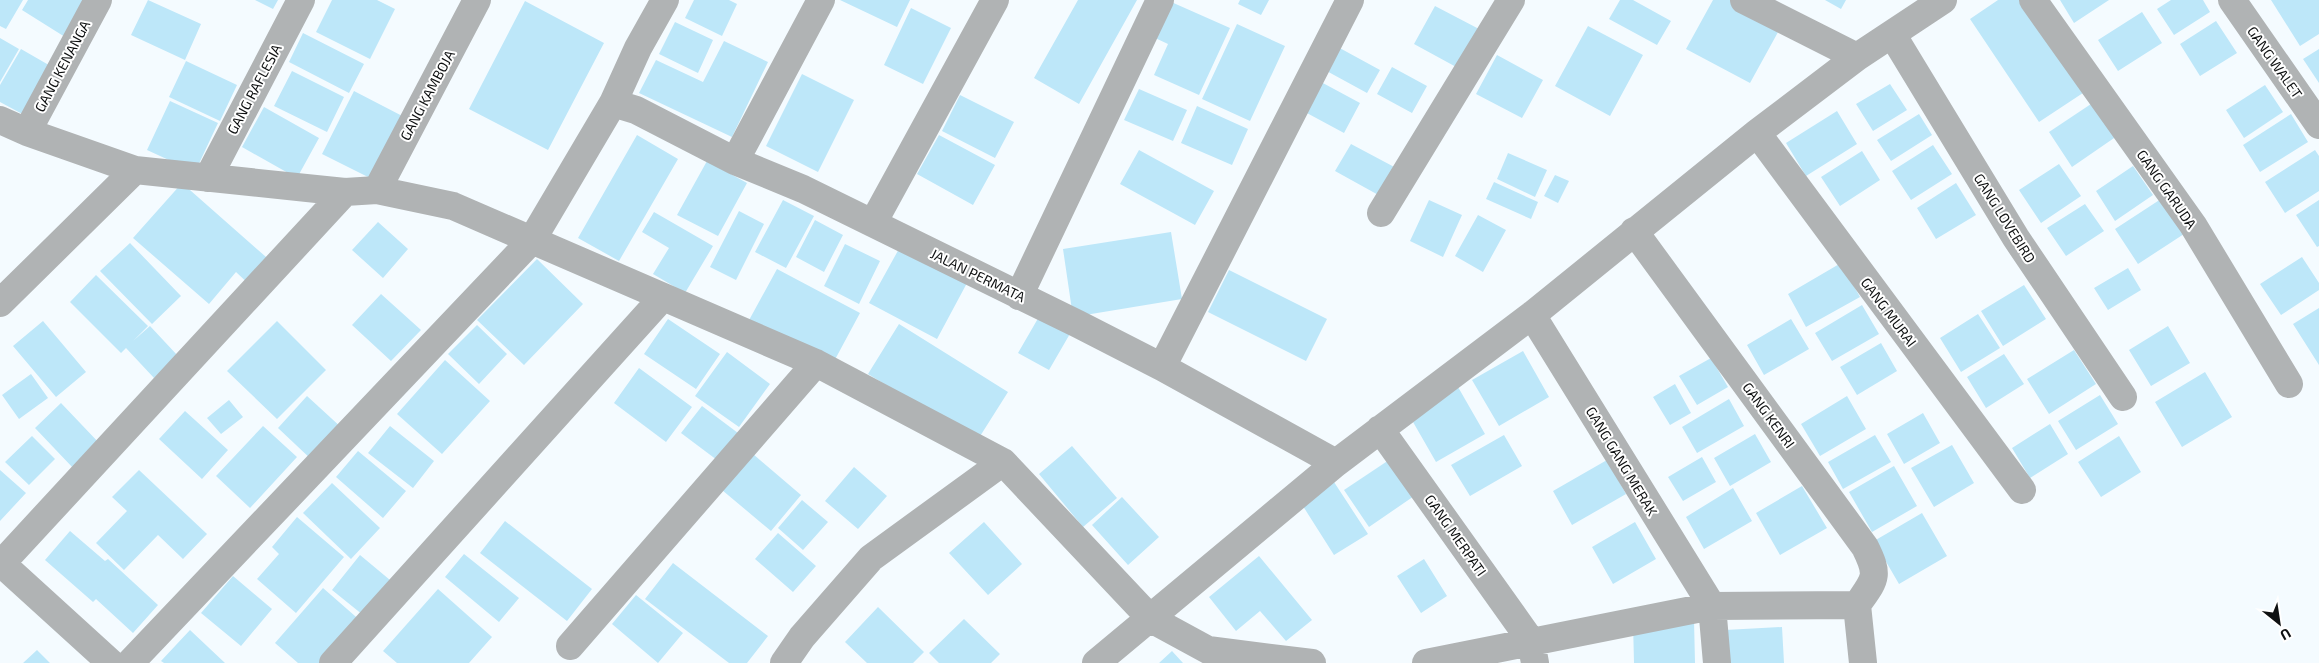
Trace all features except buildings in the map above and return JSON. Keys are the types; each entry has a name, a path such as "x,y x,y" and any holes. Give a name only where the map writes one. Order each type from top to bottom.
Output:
{"street":[{"name":"GANG KENANGA","path":"27,132 98,0"},
{"name":"GANG RAFLESIA","path":"208,178 300,0"},
{"name":"GANG KAMBOJA","path":"377,190 477,0"},
{"path":"130,663 532,240 613,103 638,48 665,0"},
{"path":"735,161 821,0"},
{"path":"872,223 995,0"},
{"path":"1019,296 1160,0"},
{"path":"1162,367 1350,0"},
{"path":"1381,213 1511,0"},
{"path":"1744,0 1857,57"},
{"path":"1096,663 1336,464 1532,315 1757,133 1857,57 1943,0"},
{"name":"GANG GARUDA","path":"2033,0 2192,225 2290,384"},
{"name":"GANG WALET","path":"2232,0 2319,125"},
{"name":"GANG LOVEBIRD","path":"1892,34 2016,238 2123,397"},
{"name":"JALAN PERMATA","path":"613,103 654,118 735,161 803,189 1162,367 1336,464"},
{"path":"0,120 27,132 135,170 345,192 377,190 453,206 816,364 1003,462 1151,619 1208,650 1312,663"},
{"name":"GANG MURAI","path":"1757,133 2022,490"},
{"path":"0,304 135,170"},
{"path":"111,663 1,564 345,192"},
{"name":"GANG KENRI","path":"1634,231 1866,547 1875,566 1875,576 1857,606"},
{"path":"333,663 663,297"},
{"name":"GANG GANG MERAK","path":"1532,315 1712,606"},
{"path":"570,646 816,364"},
{"name":"GANG MERPATI","path":"1380,429 1533,652"},
{"path":"784,663 802,637 871,558 1003,462"},
{"path":"1712,606 1717,663"},
{"path":"1426,663 1533,652 1712,606 1857,606 1863,663"}]}
